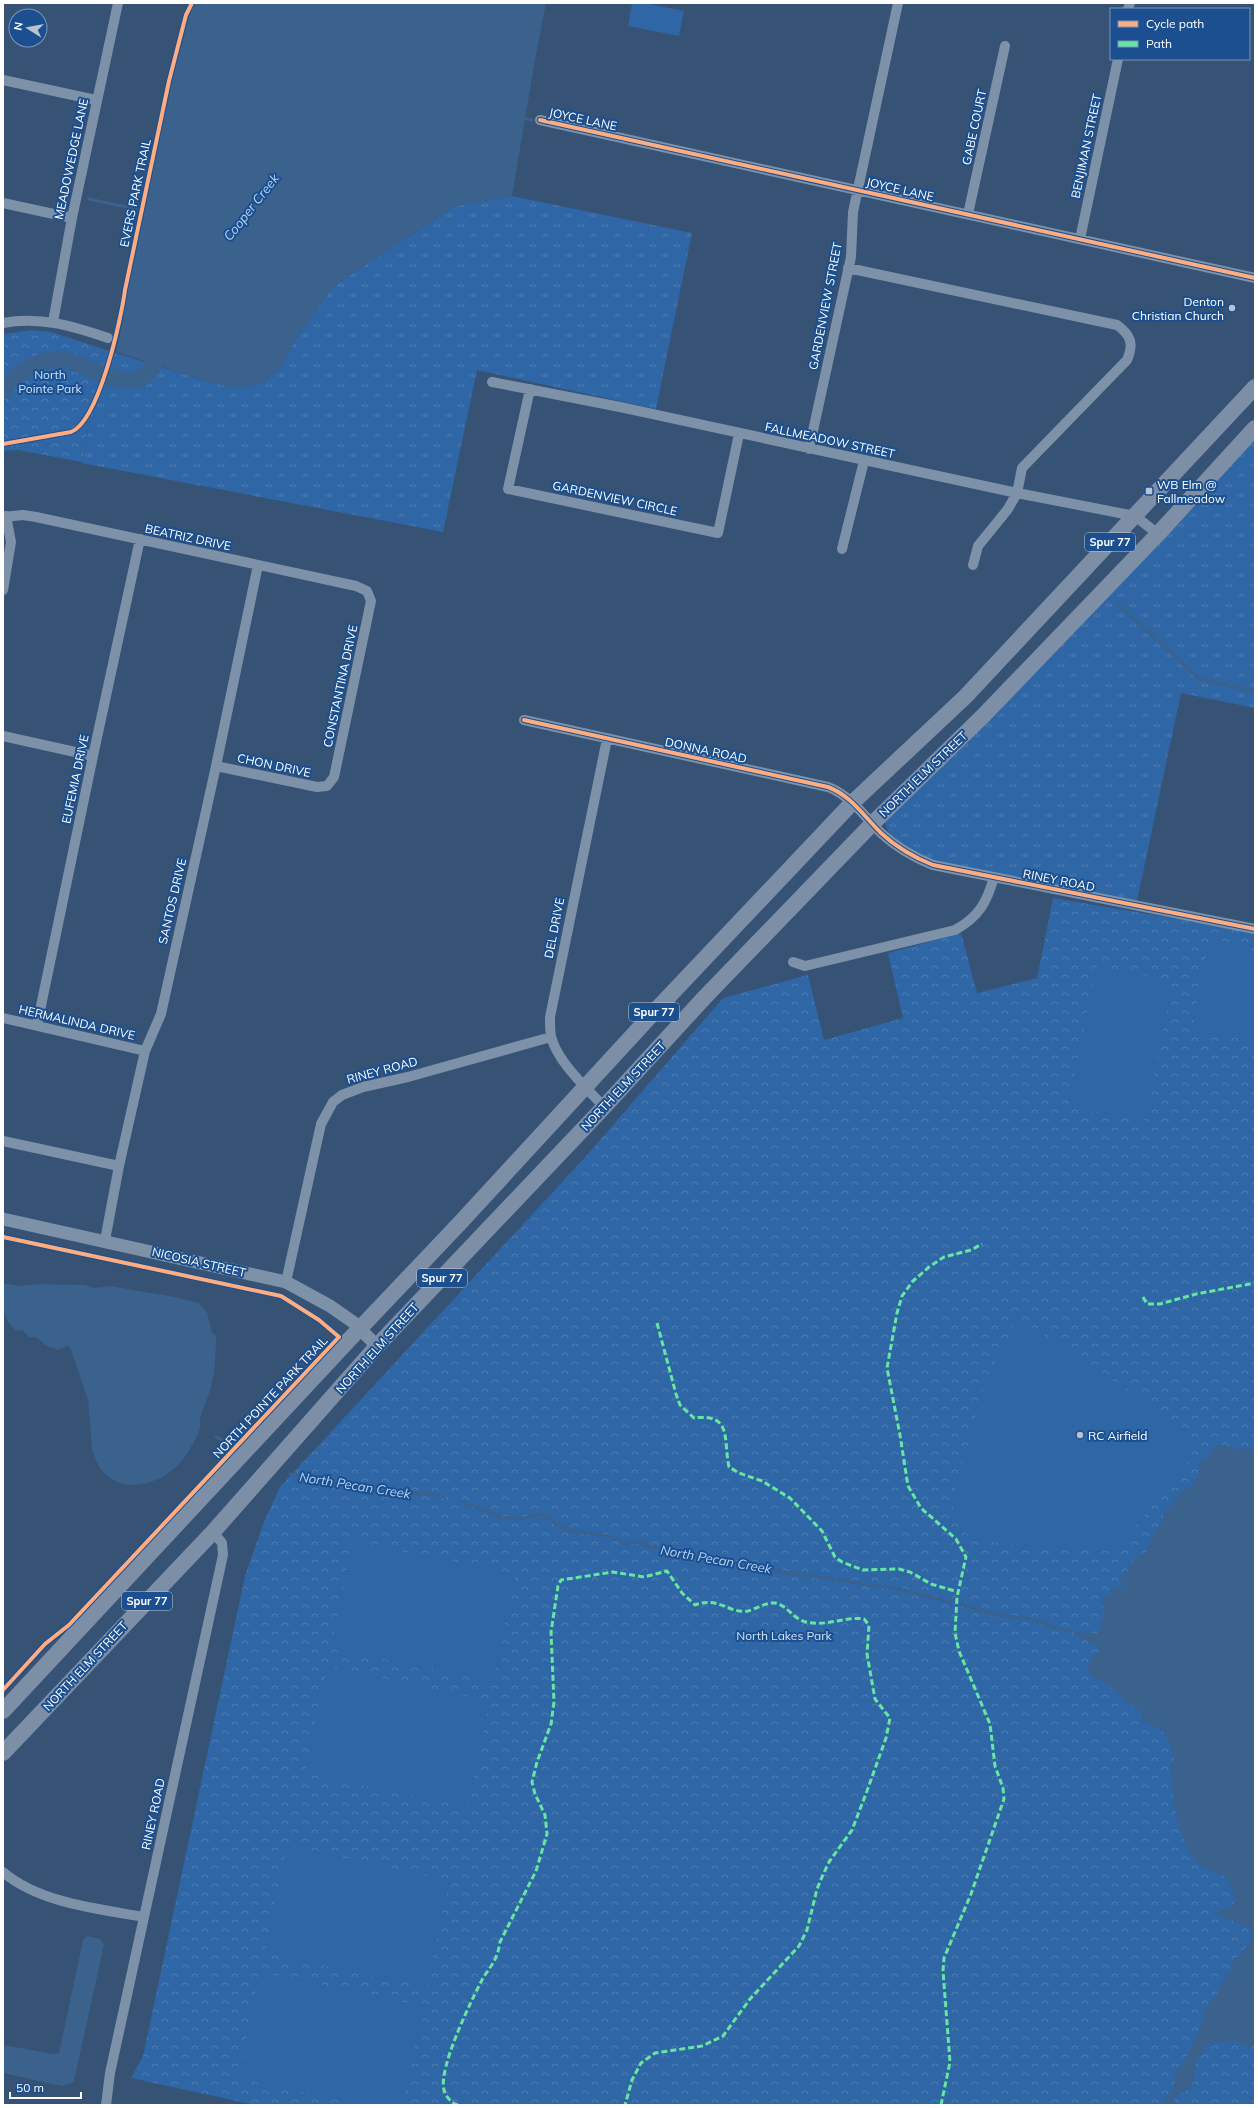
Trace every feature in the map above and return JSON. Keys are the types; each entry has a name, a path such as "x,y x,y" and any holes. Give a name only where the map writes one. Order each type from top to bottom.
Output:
{"main road":[{"name":"NORTH ELM STREET","path":"3,1711 359,1329 459,1224 585,1086 852,803 965,697 1255,387"},
{"name":"NORTH ELM STREET","path":"3,1753 213,1532 377,1346 604,1107 751,948 872,824 983,716 1158,534 1255,428"}],"street":[{"name":"MEADOWEDGE LANE","path":"53,322 96,100 118,3"},
{"name":"GARDENVIEW STREET","path":"809,449 848,268 853,212 898,3"},
{"name":"GABE COURT","path":"968,214 1005,46"},
{"name":"BENJIMAN STREET","path":"1080,238 1118,60"},
{"path":"3,80 96,100"},
{"name":"JOYCE LANE","path":"540,120 1080,238 1255,278"},
{"path":"3,203 72,218"},
{"path":"848,268 1117,325 1126,331 1132,340 1131,352 1127,360 1022,468 1017,493 1008,509 978,546 973,565"},
{"path":"3,323 33,320 53,322 108,338"},
{"name":"FALLMEADOW STREET","path":"492,382 1017,493 1135,516 1158,534"},
{"name":"GARDENVIEW CIRCLE","path":"530,389 508,489 718,533 739,434"},
{"path":"842,549 864,461"},
{"name":"BEATRIZ DRIVE","path":"5,516 23,515 36,517 356,586 367,591"},
{"path":"3,590 11,542 5,516"},
{"name":"EUFEMIA DRIVE","path":"37,1026 140,539"},
{"name":"SANTOS DRIVE","path":"105,1240 119,1166 145,1051 160,1014 216,766 258,565"},
{"name":"CONSTANTINA DRIVE","path":"327,786 334,777 371,602 367,591"},
{"name":"DONNA ROAD","path":"524,720 816,783 838,791 872,824"},
{"path":"3,736 93,756"},
{"name":"DEL DRIVE","path":"604,1107 570,1070 551,1037 550,1017 607,739"},
{"name":"CHON DRIVE","path":"216,766 317,787 327,786"},
{"name":"RINEY ROAD","path":"872,824 896,846 922,860 939,866 1255,929"},
{"path":"793,962 805,966 955,930 967,924 978,913 988,898 994,877"},
{"name":"HERMALINDA DRIVE","path":"3,1018 145,1051"},
{"name":"RINEY ROAD","path":"286,1282 321,1124 333,1102 342,1095 363,1087 408,1077 551,1037"},
{"path":"3,1141 119,1166"},
{"name":"NICOSIA STREET","path":"3,1218 286,1282 330,1306 359,1329 377,1346"},
{"name":"RINEY ROAD","path":"106,2105 110,2073 223,1555 222,1543 213,1532"},
{"path":"3,1872 27,1888 56,1899 144,1917"}],"green space":[{"path":"632,3 644,3 684,11 679,36 628,26"},
{"path":"512,196 692,233 656,409 477,370 443,532 82,463 103,349 216,384 281,367 296,338 333,286 455,206"},
{"name":"North Pointe Park","path":"31,330 51,332 103,349 82,462 18,450 3,451 3,334"},
{"path":"1255,437 1255,708 1181,693 1137,901 942,863 908,849 893,837 885,822"},
{"name":"North Lakes Park","path":"1053,898 1255,932 1255,2105 255,2105 131,2078 143,2056 245,1576 263,1524 280,1487 588,1154 723,998 808,975 824,1040 903,1018 888,953 961,933 977,993 1037,978"},
{"path":"1210,938 1232,943 1255,952 1255,1041 1192,1030"},
{"path":"1097,966 1173,981 1144,1122 1068,1106"},
{"name":"RC Airfield","path":"1016,1317 1099,1371 1186,1431 1194,1439 1194,1450 1188,1462 1122,1542 1111,1549 1098,1551 978,1541 961,1528 955,1518 953,1497 984,1387 991,1383 997,1351 1008,1344"},
{"path":"353,1541 515,1575 493,1682 331,1648"},
{"path":"328,1667 490,1701 467,1807 305,1773"},
{"path":"287,1846 449,1881 427,1987 265,1953"},
{"path":"261,1972 423,2006 402,2105 366,2105 238,2078"}],"water":[{"path":"193,3 546,3 512,196 455,206 333,286 296,338 281,367 264,383 240,388 216,384 116,352 123,320 127,288 167,97"},
{"path":"3,1283 21,1286 39,1284 85,1285 93,1288 110,1286 175,1297 199,1303 207,1312 212,1333 216,1336 214,1371 210,1391 200,1418 200,1430 188,1453 176,1467 163,1477 149,1483 134,1485 120,1483 108,1477 98,1465 92,1448 88,1400 70,1347 66,1346 58,1350 45,1345 36,1337 29,1337 22,1330 17,1331 5,1316"},
{"path":"1219,1445 1233,1448 1238,1452 1242,1447 1248,1448 1252,1452 1255,1451 1255,2045 1249,2048 1232,2041 1205,2043 1206,2048 1196,2061 1192,2086 1184,2092 1176,2095 1173,2105 1161,2105 1174,2087 1176,2072 1185,2061 1202,2024 1204,2011 1219,1990 1228,1972 1233,1971 1232,1961 1240,1956 1252,1938 1251,1932 1241,1924 1217,1915 1218,1910 1231,1908 1236,1899 1227,1877 1199,1863 1191,1854 1185,1843 1177,1818 1173,1791 1170,1766 1174,1759 1171,1745 1162,1731 1151,1724 1144,1722 1140,1710 1130,1704 1110,1686 1092,1676 1088,1670 1089,1661 1100,1652 1097,1646 1082,1639 1072,1631 1095,1634 1101,1630 1101,1623 1104,1616 1102,1599 1111,1594 1111,1585 1121,1589 1124,1586 1120,1580 1127,1573 1136,1558 1146,1552 1156,1530 1163,1522 1163,1513 1171,1506 1180,1492 1190,1488 1198,1477 1199,1462 1209,1456 1212,1449"},
{"path":"87,1936 100,1939 104,1945 74,2081 70,2084 62,2086 3,2073 3,2045 54,2054 59,2053 83,1940"}],"waterway":[{"path":"522,118 532,120"},
{"path":"89,199 136,209"},
{"name":"Cooper Creek","path":"3,391 22,372 37,364 54,360 72,362 107,376 131,381 141,378 149,372 155,362 161,344"},
{"path":"1116,602 1199,679 1255,691"},
{"name":"North Pecan Creek","path":"216,1437 235,1446"},
{"name":"North Pecan Creek","path":"290,1474 388,1493 430,1494 444,1497"},
{"name":"North Pecan Creek","path":"465,1503 501,1517 518,1519 543,1515 557,1525 570,1531 610,1536 623,1543 641,1542 649,1547 671,1551 675,1550 683,1554 713,1560 735,1563 754,1563 764,1568 789,1573 899,1589 951,1602"},
{"name":"North Pecan Creek","path":"960,1604 992,1614 1032,1619 1055,1628 1072,1631"}],"marked path":[{"path":"941,2105 950,2062 943,1971 944,1958 971,1894 1004,1799 1003,1788 995,1766 990,1724 959,1651 955,1633 957,1597 966,1557 956,1539 921,1508 908,1486 887,1368 897,1313 902,1296 913,1281 929,1267 944,1257 971,1250 982,1244"},
{"path":"1143,1297 1147,1304 1160,1304 1196,1294 1255,1283"},
{"path":"657,1323 680,1405 694,1418 706,1418 715,1420 721,1424 726,1438 729,1467 739,1473 762,1481 790,1498 822,1531 835,1557 842,1562 863,1570 899,1569 910,1572 931,1584 958,1592"},
{"path":"458,2105 449,2099 444,2090 446,2066 451,2050 471,2001 483,1978 495,1960 500,1942 536,1871 547,1834 545,1815 535,1794 532,1782 537,1762 551,1724 554,1702 551,1632 558,1586 561,1580 613,1572 644,1577 667,1571 682,1593 695,1605 711,1603 735,1610 748,1611 775,1603 783,1606 797,1618 806,1622 821,1623 857,1618 864,1619 869,1625 867,1654 875,1699 890,1718 886,1738 852,1830 829,1862 817,1889 807,1930 799,1946 750,1999 723,2036 702,2046 655,2053 641,2063 632,2080 625,2105"}],"cycle path":[{"name":"EVERS PARK TRAIL","path":"3,444 71,432 81,424 91,409 114,345 169,81 186,15 192,3"},
{"path":"540,120 1255,278"},
{"path":"524,720 828,787 843,795 850,801 881,833 893,843 919,859 933,865 1255,929"},
{"name":"NORTH POINTE PARK TRAIL","path":"3,1237 281,1296 319,1320 339,1337 69,1625 45,1644 3,1690"}],"place":[{"name":"Denton Christian Church","path":"1232,308"},
{"name":"WB Elm @ Fallmeadow","path":"1149,491"},
{"name":"RC Airfield","path":"1080,1435"}]}
